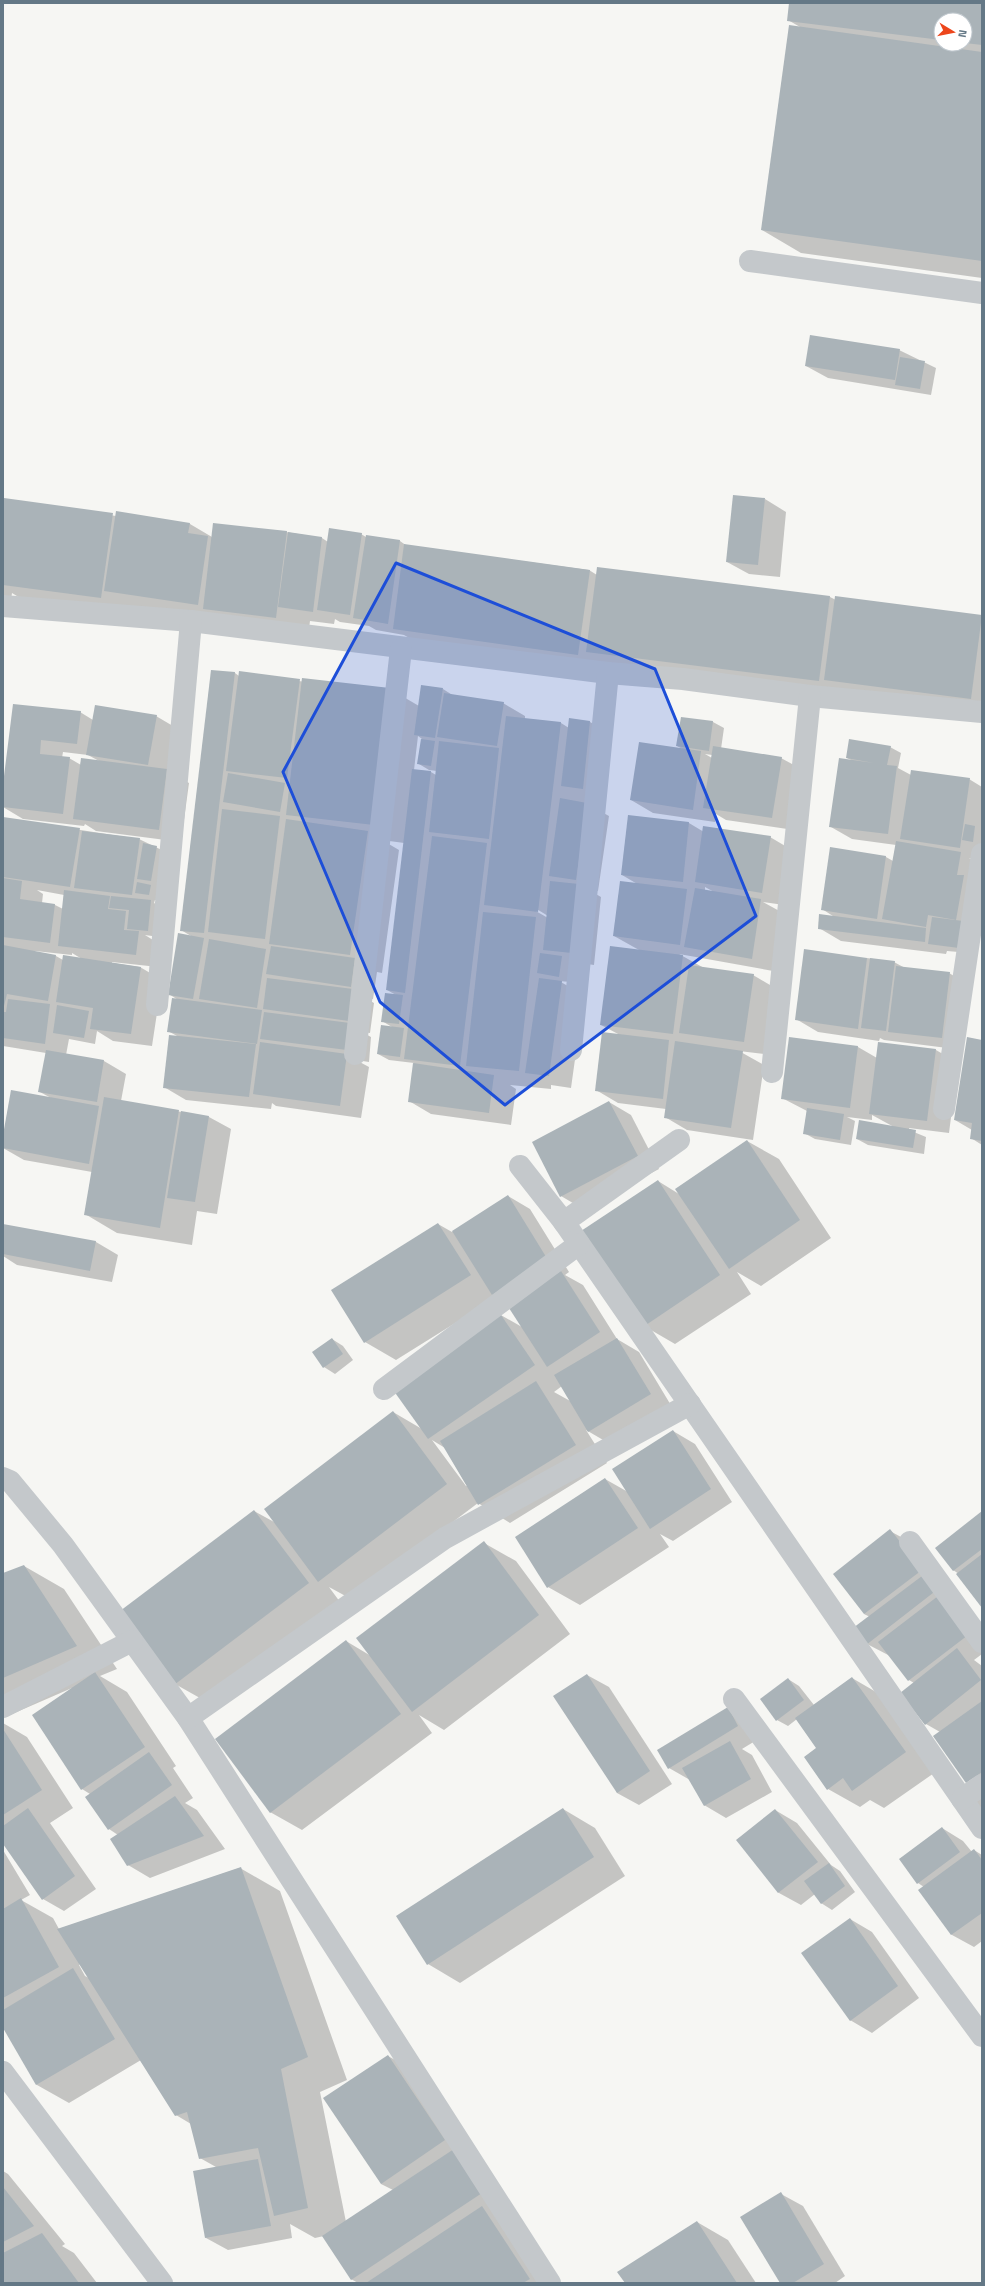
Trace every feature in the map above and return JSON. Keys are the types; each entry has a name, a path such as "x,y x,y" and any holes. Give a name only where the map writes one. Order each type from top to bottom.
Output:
{"street":[{"path":"750,260 982,292"},
{"path":"3,606 191,621 401,649 608,673 683,679 810,696 982,712"},
{"path":"157,1005 191,621"},
{"path":"355,1054 401,649"},
{"path":"570,1050 608,673"},
{"path":"772,1072 810,696"},
{"path":"944,1109 982,854"},
{"path":"564,1222 679,1140"},
{"path":"520,1166 564,1222 982,1828"},
{"path":"384,1389 579,1244"},
{"path":"188,1718 446,1538 690,1404"},
{"path":"3,1478 10,1481 63,1545 188,1718 550,2283"},
{"path":"910,1542 982,1642"},
{"path":"3,1707 132,1641"},
{"path":"734,1700 982,2036"},
{"path":"962,1799 982,1785"},
{"path":"3,2072 162,2283"}],"highlighted area":[{"path":"396,563 655,669 756,916 505,1105 380,1002 283,772"}],"building":[{"path":"789,3 982,3 982,45 973,44 973,12 933,12 933,39 787,21"},
{"path":"789,25 933,45 933,52 973,52 973,51 982,52 982,261 761,230"},
{"path":"810,335 900,349 895,380 805,366"},
{"path":"900,357 925,361 920,389 895,385"},
{"path":"733,495 765,498 758,565 726,562"},
{"path":"4,498 113,513 101,598 3,585"},
{"path":"116,511 190,523 188,533 208,536 198,605 104,591"},
{"path":"213,523 287,531 276,618 203,609"},
{"path":"329,528 362,533 350,615 317,610"},
{"path":"288,532 322,537 313,612 278,607"},
{"path":"366,535 400,540 388,624 353,618"},
{"path":"404,544 590,570 578,655 393,629"},
{"path":"597,567 830,596 819,681 586,652"},
{"path":"835,596 982,615 971,699 824,680"},
{"path":"211,670 235,672 204,933 180,931"},
{"path":"239,671 300,679 287,778 226,771"},
{"path":"302,678 390,688 374,825 286,815"},
{"path":"421,685 443,688 435,738 414,735"},
{"path":"444,693 504,702 497,746 437,737"},
{"path":"13,704 81,711 77,744 41,740 40,754 70,757 63,814 3,807 3,784"},
{"path":"95,705 157,715 148,765 86,755"},
{"path":"506,716 561,722 538,912 484,905"},
{"path":"681,717 713,721 709,751 676,746"},
{"path":"569,718 590,721 583,789 561,786"},
{"path":"421,739 435,741 431,766 417,764"},
{"path":"849,739 891,746 887,765 897,766 888,834 829,827 839,758 874,763 846,758"},
{"path":"439,741 499,748 489,839 429,832"},
{"path":"639,742 701,751 693,810 630,800"},
{"path":"713,746 782,757 772,818 703,808"},
{"path":"81,758 167,769 159,830 73,819"},
{"path":"412,769 431,771 405,993 386,990"},
{"path":"911,770 970,778 960,848 900,839"},
{"path":"228,773 285,783 280,812 223,802"},
{"path":"560,798 587,803 576,880 549,876"},
{"path":"222,809 280,816 265,939 208,932"},
{"path":"628,815 689,822 683,882 621,875"},
{"path":"3,817 80,828 70,887 3,877"},
{"path":"286,819 368,831 350,955 269,944"},
{"path":"965,824 975,826 973,842 962,840"},
{"path":"703,826 771,836 762,893 695,882"},
{"path":"82,831 140,838 132,895 74,888"},
{"path":"432,836 487,843 460,1066 404,1059"},
{"path":"896,841 961,852 957,875 964,875 956,920 928,915 926,927 882,919"},
{"path":"143,843 157,846 151,881 137,879"},
{"path":"830,847 886,856 877,919 821,910"},
{"path":"3,878 22,881 20,899 55,904 50,943 3,937"},
{"path":"550,881 579,884 572,953 543,950"},
{"path":"620,881 687,889 680,945 613,936"},
{"path":"137,882 151,885 149,895 135,893"},
{"path":"695,888 761,899 752,959 684,947"},
{"path":"64,890 110,896 108,909 126,911 124,930 139,931 136,955 58,946"},
{"path":"111,896 151,900 148,931 127,929 129,910 109,908"},
{"path":"483,912 536,917 519,1071 466,1066"},
{"path":"819,914 926,928 925,942 818,929"},
{"path":"932,917 963,921 959,948 928,944"},
{"path":"178,933 204,938 193,999 168,995"},
{"path":"209,939 266,949 257,1008 199,999"},
{"path":"3,945 56,955 48,1001 7,994 3,1010"},
{"path":"271,946 355,958 351,987 266,974"},
{"path":"610,946 683,955 673,1034 600,1025"},
{"path":"804,949 867,958 858,1029 795,1020"},
{"path":"540,953 562,956 559,977 537,973"},
{"path":"63,955 141,967 131,1034 90,1029 93,1008 56,1002"},
{"path":"870,958 895,961 886,1031 861,1028"},
{"path":"689,965 754,974 744,1042 679,1033"},
{"path":"896,966 950,972 942,1038 888,1032"},
{"path":"267,978 353,989 349,1021 263,1009"},
{"path":"539,978 562,981 549,1076 525,1073"},
{"path":"385,993 403,995 399,1024 381,1022"},
{"path":"172,998 262,1010 257,1044 167,1032"},
{"path":"8,999 50,1004 45,1044 3,1038 3,1012 6,1012"},
{"path":"57,1005 89,1011 84,1038 53,1033"},
{"path":"264,1012 350,1023 347,1050 260,1039"},
{"path":"381,1025 404,1028 400,1057 377,1054"},
{"path":"602,1032 669,1040 663,1099 595,1091"},
{"path":"169,1035 256,1044 249,1097 163,1088"},
{"path":"789,1037 858,1046 850,1108 781,1099"},
{"path":"967,1037 982,1040 982,1141 970,1139 972,1123 954,1120"},
{"path":"675,1041 743,1051 731,1128 664,1118"},
{"path":"260,1042 347,1054 340,1106 253,1094"},
{"path":"878,1042 936,1049 927,1121 869,1114"},
{"path":"46,1050 104,1060 97,1102 38,1092"},
{"path":"413,1063 494,1075 489,1113 408,1102"},
{"path":"11,1090 99,1106 89,1164 3,1148 3,1135"},
{"path":"104,1097 179,1110 160,1228 84,1215"},
{"path":"609,1101 638,1156 560,1197 532,1142"},
{"path":"807,1108 844,1114 840,1140 803,1134"},
{"path":"181,1111 209,1116 195,1202 167,1198"},
{"path":"859,1120 916,1130 913,1148 856,1139"},
{"path":"747,1140 800,1220 729,1269 675,1189"},
{"path":"658,1180 720,1275 643,1327 581,1231"},
{"path":"508,1195 548,1260 492,1295 452,1231"},
{"path":"438,1223 471,1275 364,1343 331,1290"},
{"path":"3,1224 96,1241 90,1271 3,1254"},
{"path":"561,1271 600,1332 547,1367 507,1305"},
{"path":"499,1312 535,1365 428,1439 391,1387"},
{"path":"332,1338 343,1354 323,1368 312,1352"},
{"path":"617,1338 651,1394 588,1432 554,1375"},
{"path":"536,1381 576,1445 478,1505 440,1441"},
{"path":"393,1411 447,1484 318,1582 264,1509"},
{"path":"673,1430 711,1489 650,1529 612,1469"},
{"path":"605,1478 638,1528 547,1588 515,1537"},
{"path":"254,1510 309,1583 174,1685 120,1611"},
{"path":"982,1511 982,1549 953,1571 935,1548"},
{"path":"890,1529 922,1570 864,1614 833,1574"},
{"path":"484,1541 539,1615 412,1712 356,1638"},
{"path":"982,1554 982,1608 956,1574"},
{"path":"24,1565 77,1646 3,1678 3,1573"},
{"path":"926,1573 938,1589 866,1645 853,1628"},
{"path":"942,1593 972,1632 908,1681 878,1642"},
{"path":"346,1640 401,1714 270,1813 215,1739"},
{"path":"957,1648 981,1680 925,1725 900,1693"},
{"path":"95,1672 145,1747 81,1790 32,1715"},
{"path":"587,1674 650,1771 617,1793 553,1696"},
{"path":"852,1677 906,1752 852,1791 843,1778 827,1790 804,1757 816,1748 795,1718"},
{"path":"788,1678 804,1700 776,1721 760,1699"},
{"path":"982,1701 982,1772 966,1783 933,1736"},
{"path":"728,1707 738,1726 668,1769 657,1750"},
{"path":"3,1729 42,1790 3,1815"},
{"path":"730,1741 751,1779 704,1806 682,1768"},
{"path":"149,1752 172,1785 108,1830 85,1797"},
{"path":"175,1796 204,1836 127,1866 110,1839"},
{"path":"28,1808 75,1876 42,1900 3,1844 3,1826"},
{"path":"563,1808 594,1857 427,1965 396,1916"},
{"path":"775,1809 818,1862 778,1893 736,1840"},
{"path":"942,1827 960,1852 917,1884 899,1859"},
{"path":"974,1849 982,1860 982,1913 951,1935 918,1890"},
{"path":"829,1863 845,1886 821,1904 804,1881"},
{"path":"241,1867 308,2057 281,2069 308,2208 274,2216 258,2148 199,2159 187,2112 175,2116 57,1929"},
{"path":"21,1898 59,1967 3,1998 3,1909"},
{"path":"850,1918 898,1986 850,2021 801,1953"},
{"path":"73,1968 115,2039 36,2085 3,2028 3,2010"},
{"path":"388,2055 445,2140 381,2184 323,2098"},
{"path":"454,2149 482,2193 351,2280 322,2236"},
{"path":"258,2159 271,2226 205,2238 193,2171"},
{"path":"3,2187 34,2226 3,2242"},
{"path":"781,2192 824,2264 793,2283 780,2283 740,2217"},
{"path":"482,2206 530,2279 523,2283 366,2283"},
{"path":"697,2221 737,2283 625,2283 617,2272"},
{"path":"42,2233 79,2283 3,2283 3,2253"}]}
